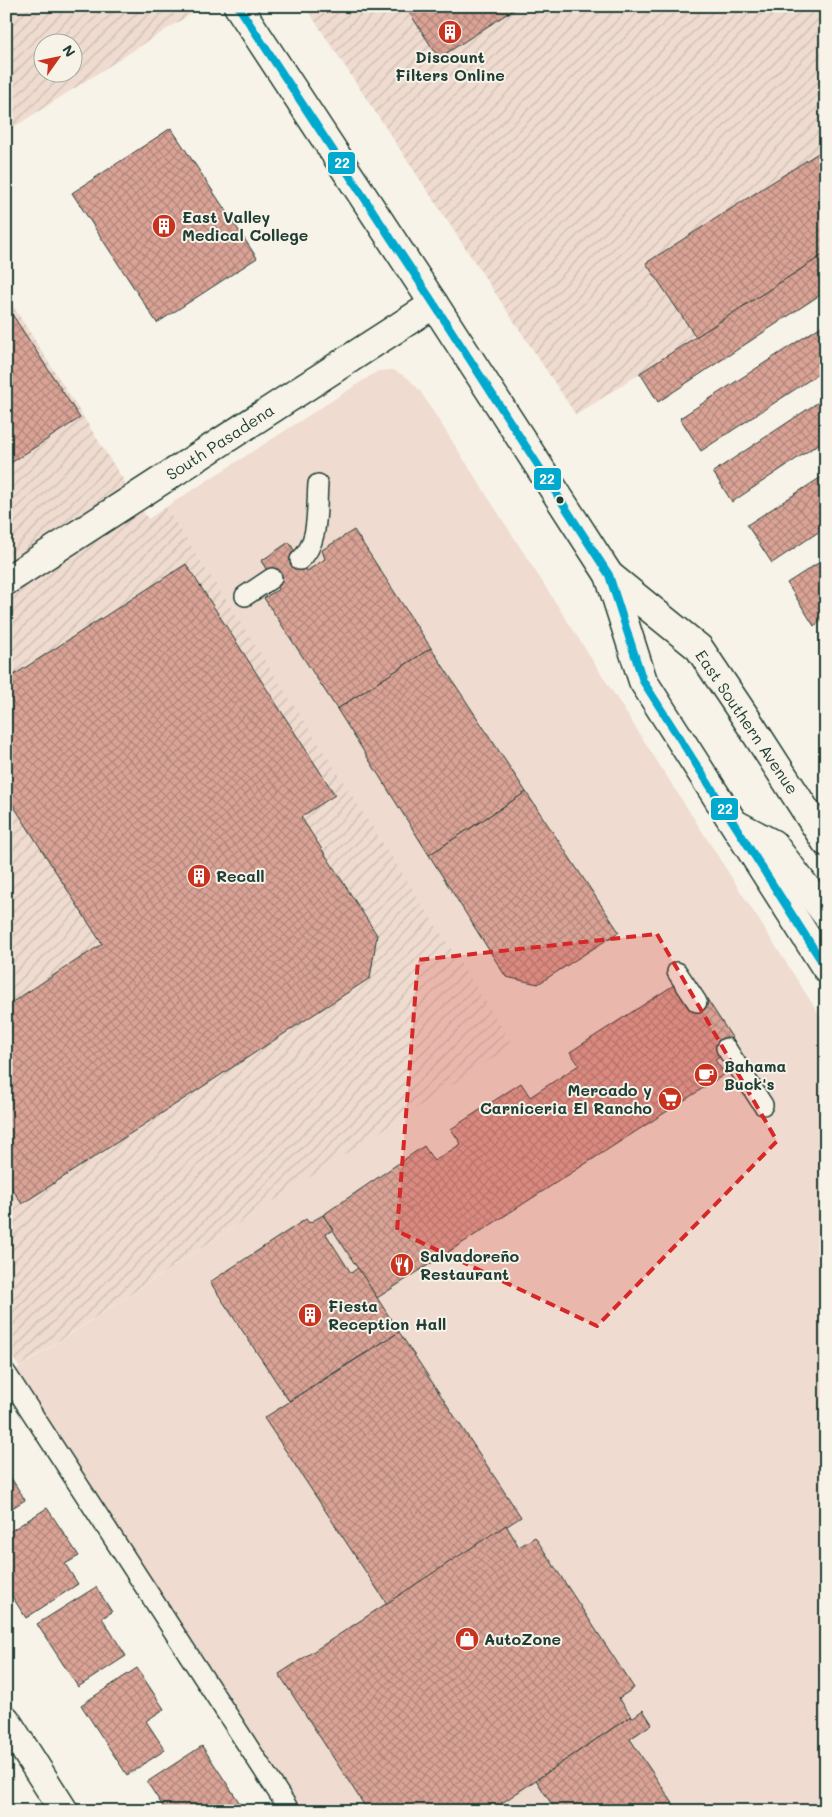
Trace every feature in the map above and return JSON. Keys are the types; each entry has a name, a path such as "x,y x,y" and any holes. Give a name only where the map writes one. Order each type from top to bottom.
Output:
{"main road":[{"name":"East Southern Avenue","path":"238,6 609,575 644,681 826,968"},
{"name":"South Pasadena","path":"6,581 434,304"},
{"name":"East Southern Avenue","path":"609,575 699,648 826,842"},
{"path":"732,822 773,844 826,914"},
{"path":"6,1720 64,1811"}],"lane":[{"path":"300,560 308,553 314,534 318,484"},
{"path":"245,596 272,578"},
{"path":"677,972 697,1002"},
{"path":"726,1048 763,1105"},
{"path":"6,1373 290,1811"}],"highlighted area":[{"path":"657,934 777,1141 597,1326 397,1231 418,960"}],"shaded area":[{"path":"6,6 187,6 192,13 6,132"},
{"path":"305,6 826,6 826,253 576,415"},
{"path":"6,295 148,519 166,507 513,1045 19,1367 6,1348"},
{"path":"393,370 408,378 420,391 826,1025 826,1811 303,1811 14,1371 512,1045 166,507 378,371"}],"building":[{"name":"Discount Filters Online","path":"405,6 519,6 439,58"},
{"name":"East Valley Medical College","path":"171,128 257,258 157,323 72,193"},
{"path":"826,148 826,253 696,337 646,263"},
{"path":"826,253 826,291 658,402 640,373"},
{"path":"6,305 80,418 6,466"},
{"path":"826,323 826,369 701,451 680,418"},
{"path":"826,397 826,439 732,502 713,472"},
{"path":"826,474 826,527 772,563 747,525"},
{"path":"354,530 431,648 337,709 264,598 279,589 261,561 289,542 307,571 325,559 322,550"},
{"path":"826,558 826,585 824,586 826,589 826,618 814,626 787,583"},
{"name":"Recall","path":"186,564 335,795 301,817 377,935 370,978 22,1204 6,1179 6,1006 102,944 6,794 6,680"},
{"path":"431,648 526,792 429,855 337,709"},
{"path":"526,792 619,932 538,984 506,977 429,855"},
{"path":"674,985 688,1007 705,996 735,1042 717,1053 720,1057 715,1060 725,1074 377,1298 323,1215 424,1146 434,1161 461,1144 451,1129 521,1083 530,1097 579,1065 570,1052"},
{"name":"Fiesta Reception Hall","path":"323,1215 333,1230 326,1234 351,1273 358,1268 399,1332 289,1401 210,1282 306,1219 309,1223"},
{"path":"399,1332 521,1517 387,1604 264,1418"},
{"path":"6,1470 25,1500 6,1512"},
{"path":"47,1508 79,1556 65,1564 78,1584 26,1618 6,1587 6,1534"},
{"name":"AutoZone","path":"506,1525 519,1547 535,1537 634,1688 619,1698 631,1716 490,1811 368,1811 279,1674"},
{"path":"96,1587 112,1612 102,1618 126,1656 78,1687 37,1624"},
{"path":"137,1668 164,1709 146,1721 165,1750 127,1775 81,1705"},
{"path":"643,1710 652,1724 630,1739 678,1811 556,1811 536,1780 631,1716 632,1718"},
{"path":"202,1746 245,1811 166,1811 147,1782"}],"transit line":[{"name":"22","path":"238,6 609,575 643,681 826,968"}],"place":[{"name":"Discount Filters Online","path":"450,32"},
{"name":"East Valley Medical College","path":"164,226"},
{"name":"Recall","path":"199,876"},
{"name":"Bahama Buck's","path":"706,1075"},
{"name":"Mercado y Carniceria El Rancho","path":"670,1099"},
{"name":"Salvadoreño Restaurant","path":"402,1265"},
{"name":"Fiesta Reception Hall","path":"310,1315"},
{"name":"AutoZone","path":"467,1639"}]}
